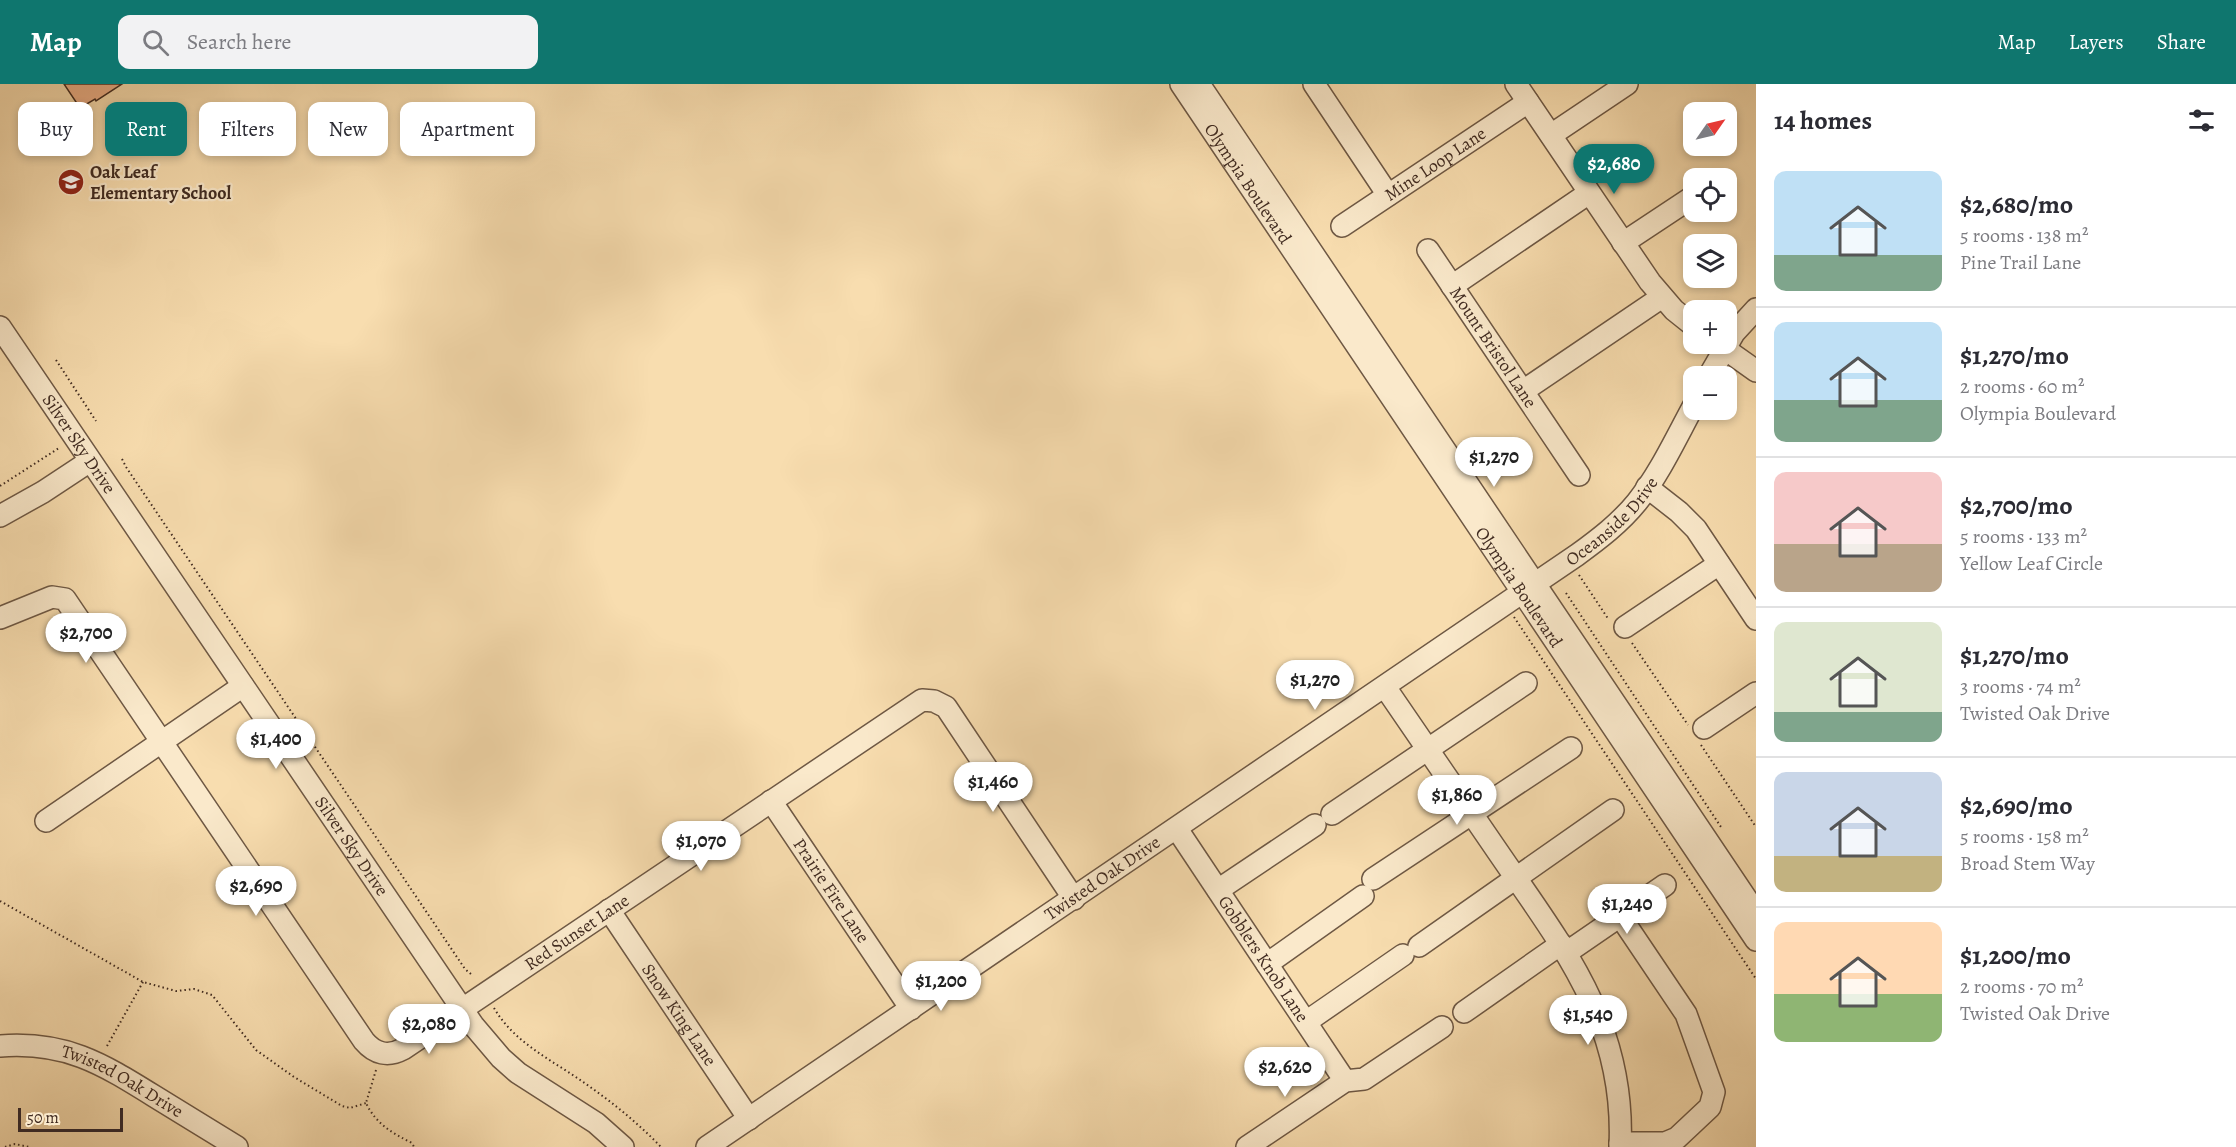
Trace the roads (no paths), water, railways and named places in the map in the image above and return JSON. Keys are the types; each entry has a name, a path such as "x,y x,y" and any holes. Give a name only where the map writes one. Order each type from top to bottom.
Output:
{"street":[{"name":"Olympia Boulevard","path":"1181,84 1756,913"},
{"name":"Olympia Boulevard","path":"1199,84 1756,940"},
{"path":"1314,84 1388,195"},
{"path":"1516,84 1623,243 1662,297 1683,316"},
{"path":"1551,135 1627,84"},
{"name":"Mine Loop Lane","path":"1342,226 1528,102"},
{"path":"1452,286 1589,193"},
{"path":"1623,243 1683,203"},
{"name":"Mount Bristol Lane","path":"1428,250 1579,475"},
{"path":"1522,391 1662,297"},
{"path":"1737,330 1756,309"},
{"name":"Silver Sky Drive","path":"0,327 461,1009 486,1041 518,1073 596,1123 623,1147"},
{"path":"1732,354 1756,371"},
{"name":"Oceanside Drive","path":"1506,612 1529,588 1610,530 1636,503 1685,420"},
{"path":"0,516 43,492 90,461"},
{"path":"1647,487 1688,521 1756,619"},
{"path":"1623,632 1719,564"},
{"path":"0,618 52,597 65,599 162,742"},
{"name":"Twisted Oak Drive","path":"707,1147 1385,687 1506,612"},
{"path":"1218,890 1526,683"},
{"path":"46,821 243,686"},
{"path":"1385,687 1564,949 1590,994 1609,1047 1618,1098 1620,1145 1665,1143 1677,1138 1710,1107 1714,1092 1686,1014 1620,916"},
{"path":"1696,731 1756,693"},
{"name":"Red Sunset Lane","path":"162,742 364,1041 375,1051 382,1053 403,1049 917,703 928,700 940,703 950,713 1074,899"},
{"path":"1267,964 1472,814 1571,748"},
{"name":"Prairie Fire Lane","path":"771,801 911,1009"},
{"path":"1306,1022 1613,810"},
{"name":"Gobblers Knob Lane","path":"1178,829 1345,1081"},
{"path":"1464,1012 1620,916 1665,885"},
{"name":"Snow King Lane","path":"609,910 749,1119"},
{"path":"1261,1143 1345,1081 1364,1079 1442,1027"},
{"name":"Twisted Oak Drive","path":"0,1046 56,1049 90,1059 237,1147"}],"place":[{"name":"Oak Leaf Elementary School","path":"71,182"}]}
